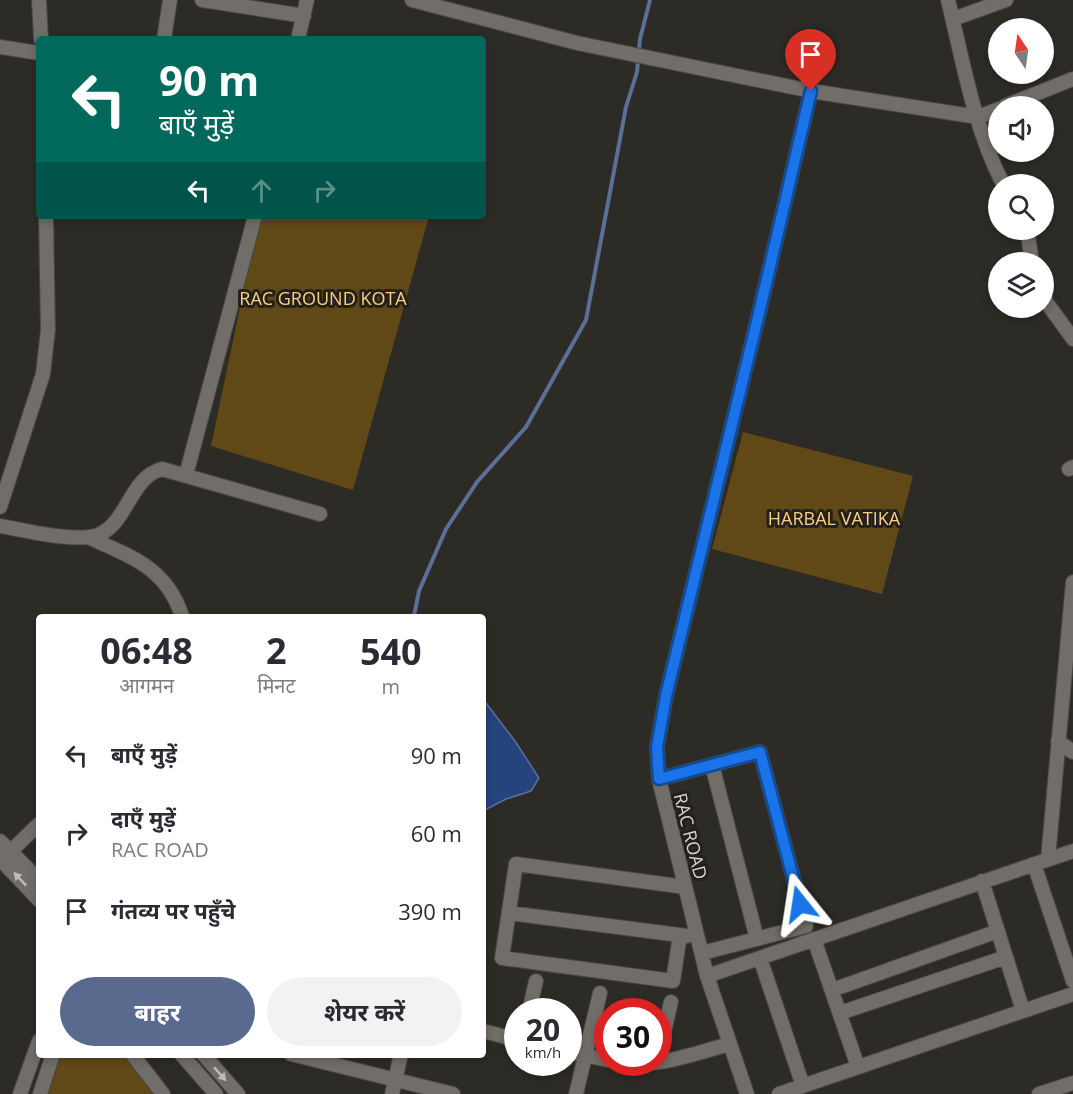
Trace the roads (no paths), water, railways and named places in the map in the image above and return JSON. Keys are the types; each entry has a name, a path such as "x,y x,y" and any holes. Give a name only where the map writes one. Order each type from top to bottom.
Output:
{"street":[{"path":"39,0 41,36"},
{"path":"164,36 170,0"},
{"path":"202,0 304,16"},
{"path":"299,36 307,0"},
{"path":"412,0 591,46 811,91 978,117 988,113"},
{"path":"948,0 978,117 997,174"},
{"path":"953,19 1006,0"},
{"path":"0,47 36,53"},
{"path":"1030,96 1073,79"},
{"name":"RAC ROAD","path":"747,1094 707,976 659,779 657,747 666,696 811,91"},
{"path":"0,507 43,374 48,330 46,219"},
{"path":"186,475 254,219"},
{"path":"1054,313 1073,339"},
{"path":"0,526 76,538 98,535 109,528 148,475 162,469 320,514"},
{"path":"88,537 151,568 166,585 181,614"},
{"path":"1048,859 1058,741 1070,645 1073,582"},
{"path":"1058,741 1073,752"},
{"path":"659,779 760,752 806,926 702,953"},
{"path":"712,765 757,939"},
{"path":"5,855 36,827"},
{"path":"0,841 5,855 36,896"},
{"path":"707,976 1073,851"},
{"path":"5,855 36,878"},
{"path":"680,935 673,981 502,958 516,864 685,887"},
{"path":"1034,864 1073,981"},
{"path":"982,882 1023,1011"},
{"path":"509,914 698,939"},
{"path":"832,990 998,931"},
{"path":"814,939 858,1067"},
{"path":"840,1013 1006,957"},
{"path":"760,958 803,1086"},
{"path":"532,998 536,981"},
{"path":"576,1094 600,993"},
{"path":"779,1094 1073,994"},
{"path":"486,1032 504,1036"},
{"path":"672,1058 730,1044"},
{"path":"20,1094 36,1049"},
{"path":"582,1055 594,1058"},
{"path":"40,1094 52,1058"},
{"path":"135,1058 163,1094"},
{"path":"184,1058 216,1094"},
{"path":"206,1058 238,1094"},
{"path":"303,1058 394,1087 453,1094"},
{"path":"394,1087 400,1058"},
{"path":"1039,1094 1073,1083"}],"water":[{"path":"486,703 539,778 531,791 506,799 486,809"}],"waterway":[{"path":"414,614 419,591 446,529 477,482 526,427 586,320 626,107 637,72 640,39 650,0"}],"park label":[{"name":"RAC GROUND KOTA","path":"323,298"},
{"name":"HARBAL VATIKA","path":"834,518"}]}
